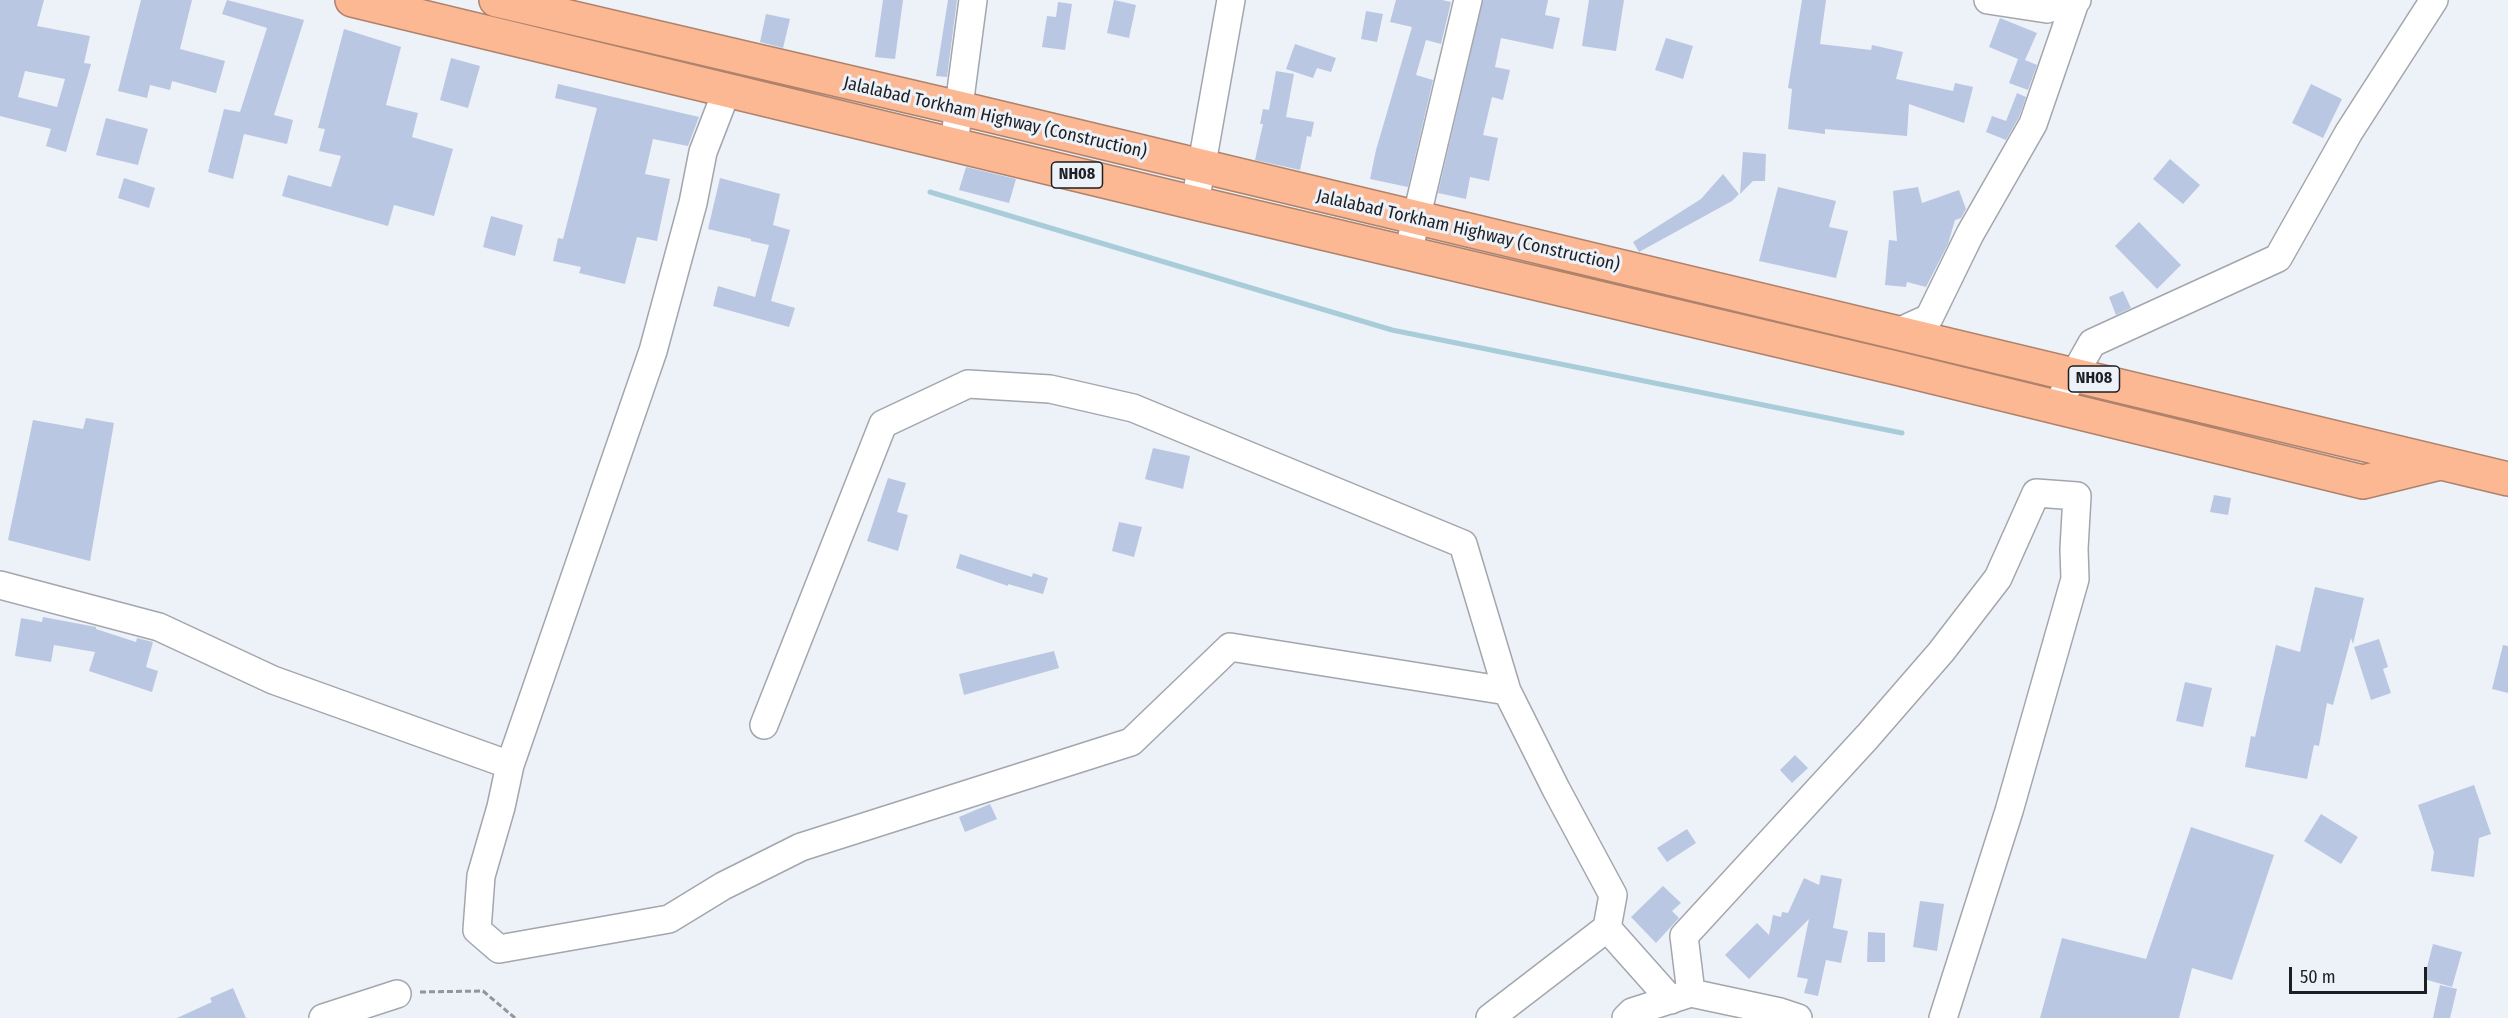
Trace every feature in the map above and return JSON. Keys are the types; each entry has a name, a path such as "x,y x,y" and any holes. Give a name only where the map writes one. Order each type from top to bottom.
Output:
{"highway":[{"name":"Jalalabad Torkham Highway (Construction)","path":"496,0 959,108 2440,463"},
{"name":"NH08","path":"365,2 2363,482 2440,463 2508,479"},
{"name":"NH08","path":"1747,297 1803,346"}],"street":[{"path":"954,144 973,0"},
{"path":"1195,203 1231,0"},
{"path":"1408,254 1468,0"},
{"path":"1988,0 2047,9 2076,1"},
{"path":"2056,407 2092,343 2278,258 2349,132 2434,0"},
{"path":"1898,332 1929,318 1970,234 2033,124 2076,1"},
{"path":"727,90 703,152 693,203 653,351 510,765 501,807 481,876 477,930 499,949 669,919 723,886 801,847 1131,742 1230,647 1507,691"},
{"path":"764,725 883,424 968,384 1050,389 1133,408 1463,544 1507,691 1613,895 1607,928 1490,1018"},
{"path":"1681,996 1684,936 1868,736 1941,652 1998,578 2036,493 2078,496 2073,549 2075,579 2009,811 1944,1018"},
{"path":"0,585 159,627 273,680 510,765"},
{"path":"1607,928 1681,996"},
{"path":"323,1018 397,994"},
{"path":"1626,1018 1632,1012 1681,996 1780,1012 1798,1018"}],"path":[{"path":"397,994 441,990 483,991 515,1018"}],"building":[{"path":"0,0 44,0 37,26 90,36 84,63 91,64 66,152 46,146 51,129 0,116","holes":["25,71 65,79 57,107 18,97"]},
{"path":"141,0 192,0 180,49 225,61 216,93 172,81 170,90 150,85 147,98 118,91"},
{"path":"227,0 304,20 274,115 293,120 287,144 244,134 233,179 208,172 224,109 240,112 267,28 222,14"},
{"path":"883,0 903,0 895,59 875,57"},
{"path":"948,0 957,0 947,77 936,76"},
{"path":"1114,0 1136,5 1129,38 1107,33"},
{"path":"1396,0 1451,2 1441,44 1426,40 1416,75 1433,80 1408,187 1370,179 1376,150 1412,27 1390,22"},
{"path":"1483,0 1548,0 1545,15 1560,18 1553,49 1501,38 1495,67 1510,70 1503,100 1492,97 1483,135 1498,138 1489,181 1470,177 1466,199 1438,193"},
{"path":"1589,0 1624,0 1616,51 1582,46"},
{"path":"1802,0 1826,0 1820,44 1871,50 1872,45 1903,52 1896,79 1953,91 1955,83 1973,87 1964,123 1909,104 1907,136 1825,129 1825,134 1788,129 1792,89 1788,88"},
{"path":"1058,2 1072,4 1065,50 1042,47 1047,16 1056,17"},
{"path":"1366,11 1383,14 1377,42 1361,39"},
{"path":"766,14 790,19 783,48 760,42"},
{"path":"2000,18 2037,33 2025,60 2037,65 2028,90 2009,83 2018,59 1989,47"},
{"path":"344,29 401,47 386,105 418,113 412,137 453,149 434,216 394,205 388,226 282,196 288,175 331,187 341,156 319,151 325,129 318,128"},
{"path":"1666,38 1693,46 1683,79 1655,70"},
{"path":"1295,44 1336,58 1331,72 1317,68 1313,78 1286,69"},
{"path":"451,58 480,66 468,108 440,100"},
{"path":"1276,71 1294,74 1286,117 1314,122 1311,137 1307,136 1300,170 1255,160 1263,124 1260,124 1263,109 1269,110"},
{"path":"558,84 699,117 688,146 653,139 645,174 670,179 657,241 637,237 625,284 579,273 581,267 553,261 558,238 563,239 597,108 555,98"},
{"path":"2311,84 2342,99 2323,138 2292,123"},
{"path":"2017,93 2026,97 2019,117 2006,140 1986,132 1992,116 2006,121"},
{"path":"106,118 148,129 138,165 96,155"},
{"path":"1743,152 1766,154 1765,181 1753,181 1740,194"},
{"path":"2170,159 2200,185 2183,204 2153,179"},
{"path":"966,167 1016,179 1009,203 959,190"},
{"path":"1723,174 1739,194 1732,201 1639,252 1633,242 1701,199"},
{"path":"124,178 155,188 149,208 118,198"},
{"path":"720,178 780,194 773,225 790,230 771,301 795,308 789,327 713,306 718,286 755,297 769,245 708,229"},
{"path":"1778,187 1836,201 1829,227 1848,231 1836,278 1759,261"},
{"path":"1918,187 1922,203 1959,190 1966,209 1961,218 1955,220 1948,244 1926,287 1907,282 1906,287 1885,285 1889,240 1897,241 1893,191"},
{"path":"491,216 523,225 515,256 483,247"},
{"path":"2139,222 2181,265 2157,289 2115,246"},
{"path":"2123,291 2131,308 2116,315 2109,297"},
{"path":"86,418 114,423 90,561 8,540 33,420 83,429"},
{"path":"1153,448 1190,456 1183,489 1145,479"},
{"path":"888,478 906,483 897,512 908,515 898,551 867,541"},
{"path":"2214,495 2231,498 2228,515 2210,512"},
{"path":"1119,522 1142,527 1134,557 1112,551"},
{"path":"960,554 1032,577 1033,573 1048,578 1043,594 1008,584 1008,586 956,568"},
{"path":"2315,587 2364,598 2353,644 2351,638 2333,705 2327,703 2319,746 2314,745 2307,779 2245,767 2251,736 2255,737 2276,645 2300,652"},
{"path":"43,617 96,627 96,629 136,642 137,638 153,642 146,667 158,671 152,692 89,671 95,652 54,645 51,662 15,656 21,618 42,622"},
{"path":"2379,639 2388,667 2383,669 2391,693 2371,700 2354,647"},
{"path":"2503,645 2508,646 2508,693 2492,689"},
{"path":"1054,651 1059,668 964,695 959,674"},
{"path":"2185,682 2212,688 2203,727 2176,721"},
{"path":"1795,755 1808,768 1792,783 1780,770"},
{"path":"2474,785 2491,834 2479,838 2474,877 2431,871 2434,852 2418,805"},
{"path":"990,804 997,819 965,832 959,817"},
{"path":"2321,814 2358,837 2341,864 2304,841"},
{"path":"2191,827 2274,855 2232,980 2192,968 2179,1018 2040,1018 2062,938 2146,959"},
{"path":"1687,829 1696,843 1667,862 1657,848"},
{"path":"1821,875 1842,879 1833,928 1848,931 1841,963 1826,960 1818,996 1804,993 1808,979 1797,977 1809,919 1749,979 1725,955 1757,923 1769,935 1773,915 1781,917 1782,912 1788,913 1804,878 1819,885"},
{"path":"1663,886 1681,903 1672,911 1679,918 1656,943 1631,917"},
{"path":"1920,901 1944,904 1937,951 1913,947"},
{"path":"1868,932 1885,933 1885,962 1867,962"},
{"path":"2433,944 2462,952 2452,987 2424,979"},
{"path":"2440,985 2457,989 2450,1018 2433,1018"},
{"path":"233,988 246,1018 177,1018 212,1002 210,998"}],"waterway":[{"path":"930,192 1392,330 1902,433"}]}
